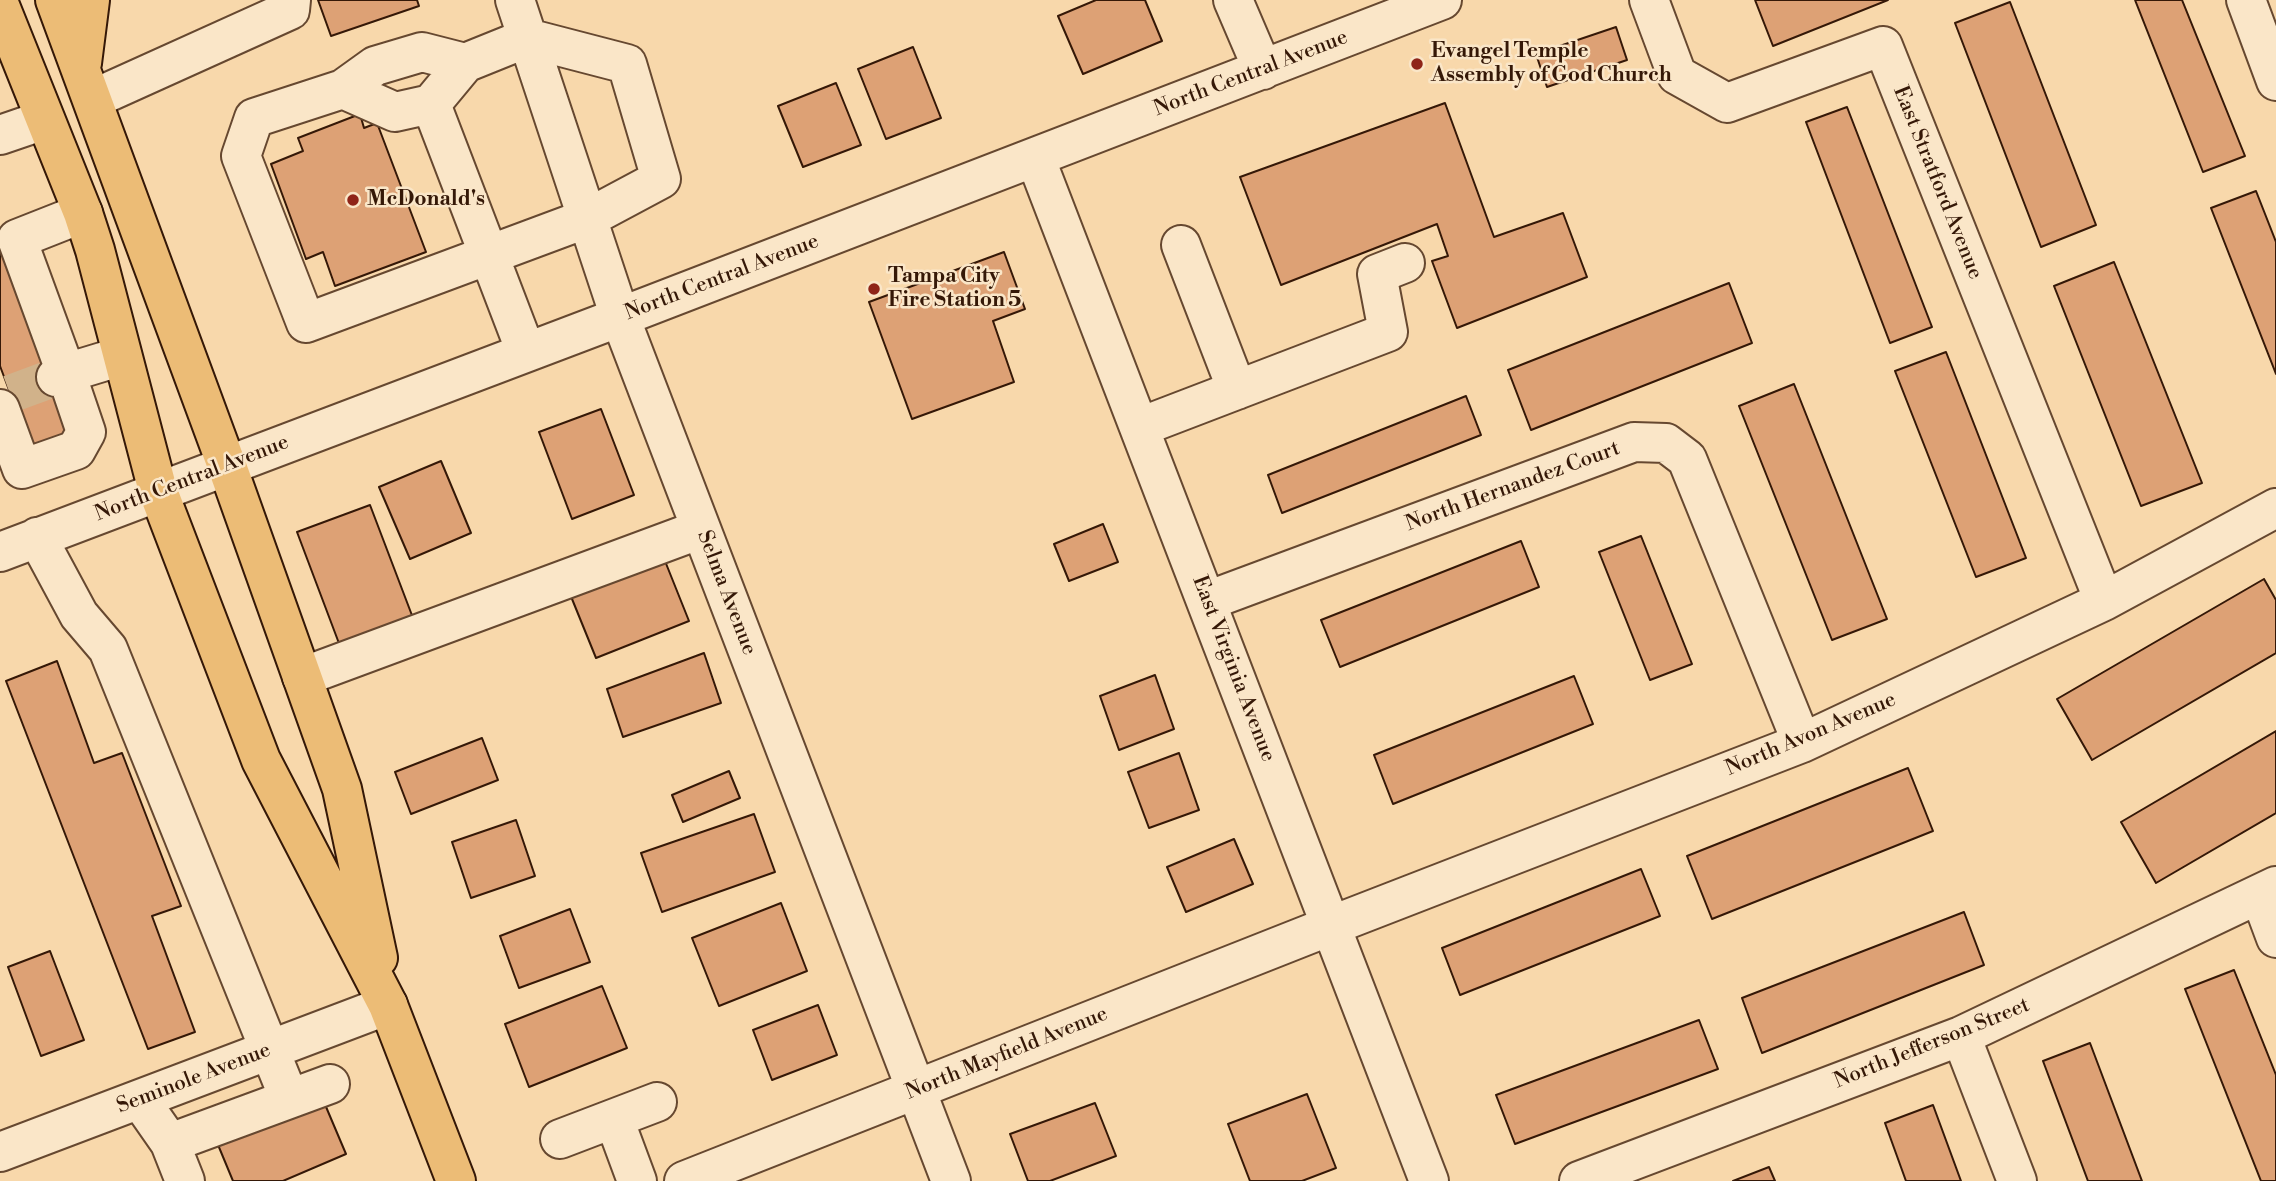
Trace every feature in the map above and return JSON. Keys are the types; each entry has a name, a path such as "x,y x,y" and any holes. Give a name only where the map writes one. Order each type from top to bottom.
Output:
{"main road":[{"path":"55,0 227,466 342,789 388,1005"},
{"path":"87,85 85,32 90,0"},
{"path":"0,6 83,213 158,491 261,760 388,1005 456,1181"}],"street":[{"path":"87,85 290,10 291,0"},
{"name":"Selma Avenue","path":"515,0 620,317 951,1181"},
{"path":"1233,0 1263,70"},
{"name":"North Central Avenue","path":"0,551 620,317 1442,0"},
{"name":"East Stratford Avenue","path":"1649,0 1677,75 1727,103 1883,46 2104,601"},
{"path":"2246,0 2276,81"},
{"path":"343,89 395,112 431,104 465,63 527,38 627,64 661,179 588,218 306,323 241,156 254,118 343,89 375,66 422,52 465,63"},
{"path":"431,104 526,352"},
{"path":"0,135 44,120"},
{"name":"East Virginia Avenue","path":"1035,157 1429,1181"},
{"path":"3,400 22,469 76,450 86,432 8,243 83,213"},
{"path":"1181,245 1237,390"},
{"path":"1140,427 1388,332 1377,274 1405,263"},
{"path":"61,375 122,356"},
{"name":"North Hernandez Court","path":"1208,601 1634,442 1666,443 1688,460 1802,744"},
{"name":"North Avon Avenue","path":"1330,926 1802,744 2104,601 2276,508"},
{"path":"302,677 701,529"},
{"path":"37,537 79,615 108,649 289,1098"},
{"path":"2268,891 2276,938"},
{"name":"North Jefferson Street","path":"1579,1181 1643,1170 1961,1037 2268,891"},
{"name":"North Mayfield Avenue","path":"684,1181 1330,926"},
{"name":"Seminole Avenue","path":"0,1152 388,1005"},
{"path":"1961,1037 2017,1181"},
{"path":"170,1143 330,1084"},
{"path":"140,1100 170,1143 185,1181"},
{"path":"560,1139 657,1102"},
{"path":"614,1119 637,1181"}],"building":[{"path":"318,0 417,0 419,6 331,36"},
{"path":"1096,0 1145,0 1162,41 1083,74 1058,16"},
{"path":"1755,0 1888,0 1773,46"},
{"path":"2135,0 2182,0 2245,156 2203,172"},
{"path":"2010,2 2096,225 2041,247 1955,23"},
{"path":"1616,27 1627,60 1547,87 1536,54"},
{"path":"913,47 941,118 886,139 858,69"},
{"path":"836,83 861,145 803,167 778,106"},
{"path":"1445,103 1494,237 1563,213 1587,277 1457,328 1432,261 1448,256 1437,224 1281,285 1240,177"},
{"path":"1847,107 1932,327 1890,343 1806,122"},
{"path":"360,114 364,128 377,123 426,252 335,286 323,252 306,259 271,164 303,151 298,138"},
{"path":"2256,191 2276,242 2276,374 2211,208"},
{"path":"8,252 78,437 33,454 0,366 0,255"},
{"path":"1004,252 1025,309 993,321 1014,382 912,419 869,302"},
{"path":"2114,262 2202,483 2141,506 2054,286"},
{"path":"1729,283 1752,343 1531,430 1508,370"},
{"path":"1946,352 2026,558 1976,577 1895,371"},
{"path":"1794,384 1887,619 1832,640 1739,406"},
{"path":"1466,396 1481,435 1282,513 1268,475"},
{"path":"601,409 634,495 572,519 539,432"},
{"path":"441,461 471,533 410,559 379,487"},
{"path":"370,505 413,618 340,646 297,532"},
{"path":"1103,524 1118,562 1069,581 1054,544"},
{"path":"1641,536 1692,664 1650,680 1599,552"},
{"path":"1521,541 1539,587 1340,667 1321,620"},
{"path":"663,556 689,621 596,658 570,594"},
{"path":"2264,579 2276,600 2276,653 2092,760 2057,699"},
{"path":"704,653 721,703 623,737 607,689"},
{"path":"57,661 94,763 122,753 181,906 152,916 195,1032 148,1049 6,681"},
{"path":"1155,675 1174,729 1119,750 1100,696"},
{"path":"1574,676 1593,724 1393,804 1374,755"},
{"path":"2276,731 2276,813 2156,883 2121,822"},
{"path":"482,738 498,780 411,814 395,772"},
{"path":"1179,753 1199,810 1149,828 1128,772"},
{"path":"1908,768 1933,831 1712,919 1687,856"},
{"path":"729,771 740,798 683,822 672,795"},
{"path":"754,814 775,872 662,912 641,853"},
{"path":"516,820 535,876 471,898 452,842"},
{"path":"1234,839 1253,884 1186,912 1167,867"},
{"path":"1641,869 1660,916 1460,995 1442,948"},
{"path":"781,903 807,971 719,1006 692,938"},
{"path":"570,909 590,962 519,988 500,936"},
{"path":"1964,912 1984,965 1762,1053 1742,998"},
{"path":"50,951 84,1040 41,1056 8,967"},
{"path":"2234,970 2276,1075 2276,1181 2261,1181 2185,989"},
{"path":"602,986 627,1048 529,1087 505,1024"},
{"path":"818,1005 837,1055 772,1080 753,1030"},
{"path":"1699,1020 1718,1069 1515,1144 1496,1095"},
{"path":"2090,1043 2142,1181 2088,1181 2043,1061"},
{"path":"1307,1094 1336,1168 1302,1181 1250,1181 1228,1124"},
{"path":"321,1095 346,1154 283,1181 233,1181 216,1140"},
{"path":"1095,1103 1116,1156 1050,1181 1028,1181 1010,1134"},
{"path":"1933,1105 1961,1181 1906,1181 1885,1123"},
{"path":"1769,1167 1775,1181 1733,1181"}],"tunnel":[{"path":"10,394 56,377"}],"place":[{"name":"Evangel Temple Assembly of God Church","path":"1417,64"},
{"name":"McDonald's","path":"353,200"},
{"name":"Tampa City Fire Station 5","path":"874,289"}]}
